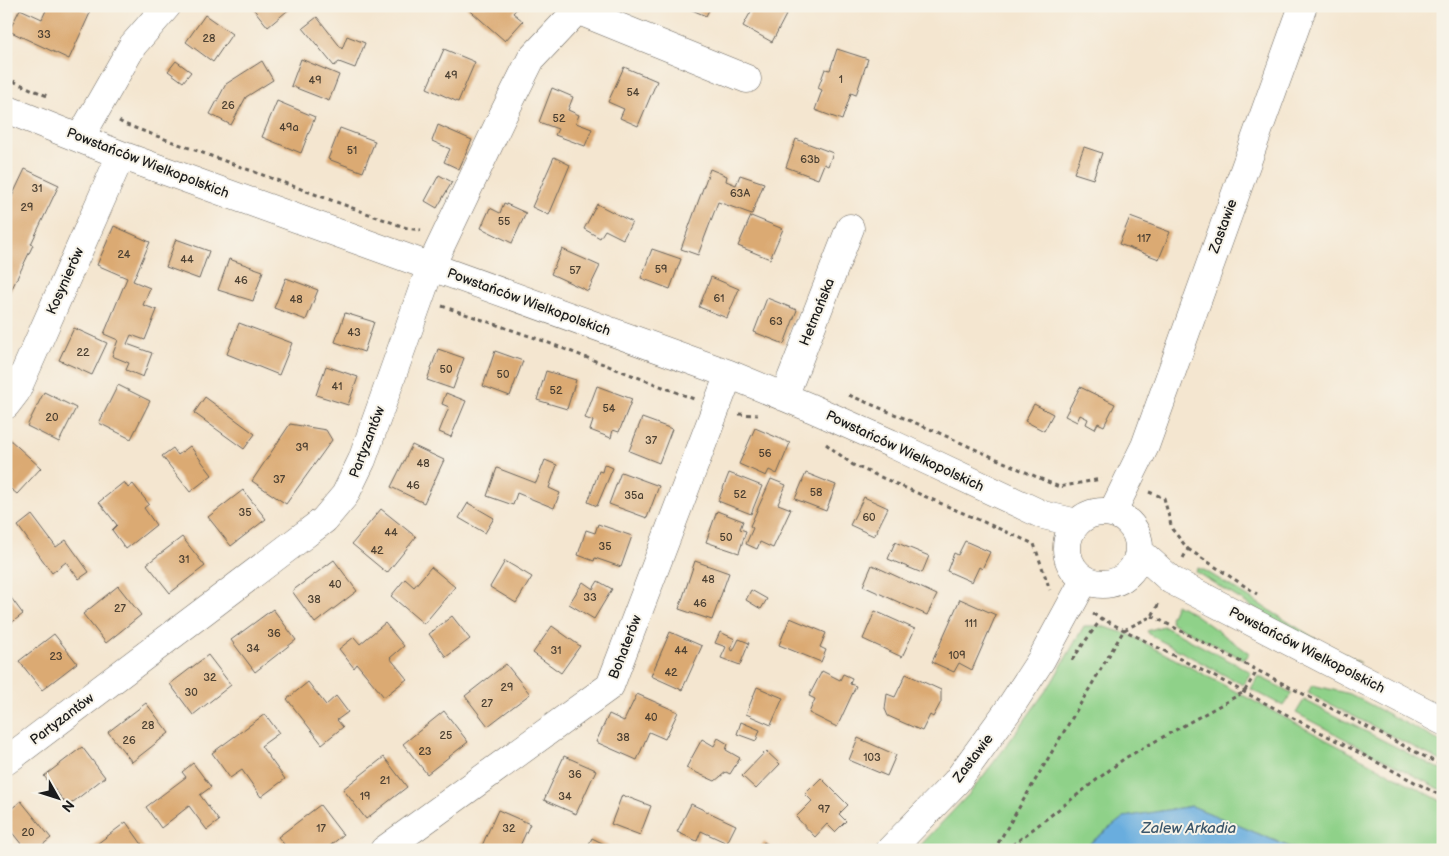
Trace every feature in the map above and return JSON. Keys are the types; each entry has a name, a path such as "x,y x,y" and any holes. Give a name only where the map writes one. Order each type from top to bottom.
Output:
{"street":[{"path":"80,138 133,45 167,6"},
{"name":"Zastawie","path":"1120,517 1303,6"},
{"path":"579,8 746,79"},
{"name":"Partyzantów","path":"6,761 324,520 345,495 362,460 432,266 502,115 531,59 579,8"},
{"name":"Powstańców Wielkopolskich","path":"6,109 121,155 729,374 899,448 1043,515 1072,534"},
{"name":"Kosynierów","path":"6,405 16,392 121,155"},
{"name":"Hetmańska","path":"784,397 850,228"},
{"name":"Bohaterów","path":"384,850 610,686 729,374"},
{"path":"1102,512 1120,517 1135,531 1139,541 1140,552 1135,565 1127,576 1118,581 1107,584 1091,581 1076,571 1070,561 1072,534 1092,513 1102,512"},
{"name":"Powstańców Wielkopolskich","path":"1140,552 1171,580 1443,720"},
{"name":"Powstańców Wielkopolskich","path":"1127,576 1171,580"},
{"name":"Zastawie","path":"1043,656 1080,607 1091,581"},
{"name":"Zastawie","path":"890,850 956,782 1007,712 1091,581"}],"path":[{"path":"434,303 550,343 684,394 716,410 731,414 760,414"},
{"path":"823,442 853,465 1034,544 1053,597"},
{"path":"1080,607 1443,797"},
{"path":"1152,616 1443,766"},
{"path":"994,850 1124,630"},
{"path":"1006,850 1125,758 1244,692 1257,671"}],"green space":[{"path":"1198,568 1206,571 1311,636 1361,663 1304,639 1196,572"},
{"path":"1176,604 1194,614 1249,653 1247,657 1243,659 1172,623 1170,618"},
{"path":"1084,626 1101,626 1128,634 1443,802 1443,850 1297,850 1192,806 1124,817 1081,850 916,850 970,793 1004,749 1052,682"},
{"path":"1163,626 1251,672 1243,685 1150,635 1147,631"},
{"path":"1258,676 1292,693 1283,706 1251,689"},
{"path":"1312,685 1350,694 1443,743 1443,762 1308,693"},
{"path":"1304,700 1443,771 1443,791 1296,713"}],"water":[{"name":"Zalew Arkadia","path":"1192,806 1297,850 1081,850 1124,817"}],"building":[{"path":"48,6 76,6 90,13 69,59 9,31 20,9 42,19"},
{"path":"251,6 293,6 268,27"},
{"path":"465,6 519,6 513,13 523,21 505,41"},
{"path":"683,6 711,6 706,16"},
{"path":"754,6 770,6 786,15 772,42 743,26"},
{"path":"205,15 232,34 213,62 186,42"},
{"path":"317,17 342,49 347,36 365,43 355,68 339,62 334,66 303,28"},
{"path":"444,49 475,62 458,102 427,88"},
{"path":"837,49 868,59 856,95 851,93 842,120 815,110 822,90 818,88 825,69 830,70"},
{"path":"301,59 339,75 329,101 291,86"},
{"path":"176,61 191,72 183,82 168,71"},
{"path":"262,61 273,80 246,97 231,125 210,114 226,84"},
{"path":"624,67 657,81 638,126 620,118 624,109 608,102"},
{"path":"552,88 573,97 568,110 579,115 576,123 592,129 585,146 555,135 558,129 539,122"},
{"path":"277,101 315,117 301,153 262,137"},
{"path":"438,125 472,140 459,169 444,162 450,149 432,141"},
{"path":"340,128 375,141 363,172 328,159"},
{"path":"796,139 833,153 828,166 824,164 818,179 786,167"},
{"path":"1084,147 1102,153 1093,179 1074,173"},
{"path":"554,157 570,165 549,215 532,207"},
{"path":"25,169 59,185 6,301 6,209"},
{"path":"710,169 727,176 726,181 736,185 740,175 764,183 752,214 718,202 698,255 681,249"},
{"path":"439,175 452,182 437,208 425,201"},
{"path":"504,203 526,213 512,243 481,228 490,208 500,213"},
{"path":"597,204 632,222 623,239 605,230 600,238 584,229"},
{"path":"751,216 783,229 770,259 738,246"},
{"path":"1130,217 1170,232 1159,259 1119,244"},
{"path":"114,226 150,242 133,281 150,288 143,305 157,310 145,340 131,335 127,344 152,353 143,377 126,370 129,363 112,356 118,340 104,334 127,278 97,265"},
{"path":"176,239 209,251 199,279 166,267"},
{"path":"562,249 600,266 588,291 551,274"},
{"path":"652,249 681,259 670,289 641,278"},
{"path":"229,259 263,271 253,301 218,290"},
{"path":"711,277 739,289 727,318 699,307"},
{"path":"286,278 318,290 306,320 274,308"},
{"path":"767,298 797,310 784,344 754,332"},
{"path":"345,313 374,322 364,352 335,342"},
{"path":"239,323 292,343 279,375 227,354"},
{"path":"74,328 107,343 92,375 59,360"},
{"path":"438,349 464,358 453,389 427,380"},
{"path":"495,351 523,361 510,396 483,386"},
{"path":"326,366 358,377 348,405 316,395"},
{"path":"546,371 576,380 567,409 537,400"},
{"path":"118,385 150,401 131,439 99,423"},
{"path":"597,386 632,399 619,432 613,430 611,438 590,430 593,421 585,418"},
{"path":"1080,387 1115,404 1104,426 1098,423 1095,429 1086,424 1088,419 1080,415 1077,422 1065,416"},
{"path":"44,392 76,408 59,442 27,426"},
{"path":"446,393 466,401 451,437 439,432 449,407 442,404"},
{"path":"205,397 255,434 244,449 194,413"},
{"path":"1034,404 1053,414 1044,431 1025,421"},
{"path":"642,418 672,429 659,463 629,451"},
{"path":"290,424 326,430 332,440 286,504 252,481"},
{"path":"755,428 790,443 777,474 769,470 766,476 739,464"},
{"path":"8,438 41,468 17,494 6,485 6,441"},
{"path":"412,445 444,460 424,503 391,487"},
{"path":"190,446 212,475 190,492 162,456 173,448 178,455"},
{"path":"545,460 557,465 549,488 560,493 554,508 517,493 513,505 487,496 497,468 536,483"},
{"path":"604,464 613,468 597,506 588,502 599,471 602,472"},
{"path":"621,472 659,486 647,518 609,504"},
{"path":"729,473 762,486 751,514 718,501"},
{"path":"806,473 836,485 826,511 795,499"},
{"path":"771,479 786,485 778,504 791,509 773,548 760,542 757,549 746,544 753,528 750,526"},
{"path":"124,482 128,488 133,484 149,504 144,508 156,525 126,549 112,530 117,525 99,502"},
{"path":"243,490 266,519 231,546 208,517"},
{"path":"864,497 888,508 874,536 850,525"},
{"path":"468,503 494,518 485,533 459,518"},
{"path":"381,509 416,537 387,573 352,544"},
{"path":"717,511 743,521 740,529 746,531 739,553 706,542"},
{"path":"32,515 56,547 66,540 89,572 79,579 66,562 52,573 18,526"},
{"path":"598,524 632,536 621,567 595,558 594,561 578,555 586,530 595,533"},
{"path":"182,537 205,566 170,593 147,564"},
{"path":"965,541 990,552 982,569 979,567 972,582 947,571 954,553 958,555"},
{"path":"895,542 929,556 922,573 888,559"},
{"path":"334,560 357,591 315,623 292,591"},
{"path":"505,561 532,577 516,603 490,587"},
{"path":"695,561 729,573 712,620 679,609"},
{"path":"872,565 937,595 927,615 863,586"},
{"path":"431,567 455,587 424,624 391,596 405,579 414,587"},
{"path":"598,581 612,589 594,619 569,604 583,582 593,589"},
{"path":"118,586 141,615 106,643 83,614"},
{"path":"751,590 767,599 761,609 746,600"},
{"path":"6,591 23,614 6,627"},
{"path":"960,599 996,615 972,670 959,663 954,672 932,662"},
{"path":"273,609 296,640 255,672 231,640"},
{"path":"875,611 915,629 902,657 863,639"},
{"path":"452,616 470,639 446,657 429,634"},
{"path":"790,618 826,633 820,647 826,650 821,662 779,645"},
{"path":"385,623 404,646 390,658 407,679 384,697 357,664 354,668 339,649 354,637 360,644"},
{"path":"552,626 580,646 561,673 533,653"},
{"path":"670,632 702,646 682,690 651,676"},
{"path":"720,632 735,639 730,649 733,651 739,639 749,643 740,665 721,658 726,647 715,643"},
{"path":"54,634 77,663 42,690 19,661"},
{"path":"208,655 231,685 193,715 170,684"},
{"path":"506,664 530,694 488,726 465,696"},
{"path":"822,671 840,680 843,674 852,678 850,684 856,686 837,727 809,713 815,699 809,696"},
{"path":"906,674 941,690 941,702 933,717 930,715 922,731 888,716 885,709 887,694 895,697"},
{"path":"308,682 326,705 336,696 348,712 337,720 343,727 322,744 287,699"},
{"path":"757,687 783,698 771,725 746,714"},
{"path":"637,694 678,712 665,739 649,732 637,760 596,742 609,714 624,721"},
{"path":"146,703 169,733 132,762 108,732"},
{"path":"444,711 468,742 427,774 403,744"},
{"path":"265,714 279,733 261,746 285,779 261,797 242,770 230,778 212,753"},
{"path":"741,722 760,730 756,741 737,734"},
{"path":"718,738 728,744 726,750 740,758 730,774 726,772 715,781 686,768 702,739 714,746"},
{"path":"858,738 896,755 887,776 849,760"},
{"path":"82,747 105,777 68,806 44,776"},
{"path":"766,751 780,764 756,789 742,776"},
{"path":"564,756 596,770 576,814 544,800"},
{"path":"384,757 407,787 366,819 343,789"},
{"path":"193,763 211,787 200,795 219,821 207,830 189,806 161,828 146,807 186,777 182,772"},
{"path":"821,778 848,805 839,814 846,821 835,832 827,824 815,837 796,817 812,801 805,794"},
{"path":"622,795 651,806 640,835 611,824"},
{"path":"21,801 51,838 36,850 26,850 6,825 6,813"},
{"path":"691,804 736,825 727,843 701,831 697,841 677,832"},
{"path":"320,805 343,835 325,850 289,850 278,837"},
{"path":"498,810 530,824 518,850 480,850"},
{"path":"126,822 146,850 89,850"},
{"path":"592,838 616,850 586,850"},
{"path":"764,842 774,850 758,850"}]}
